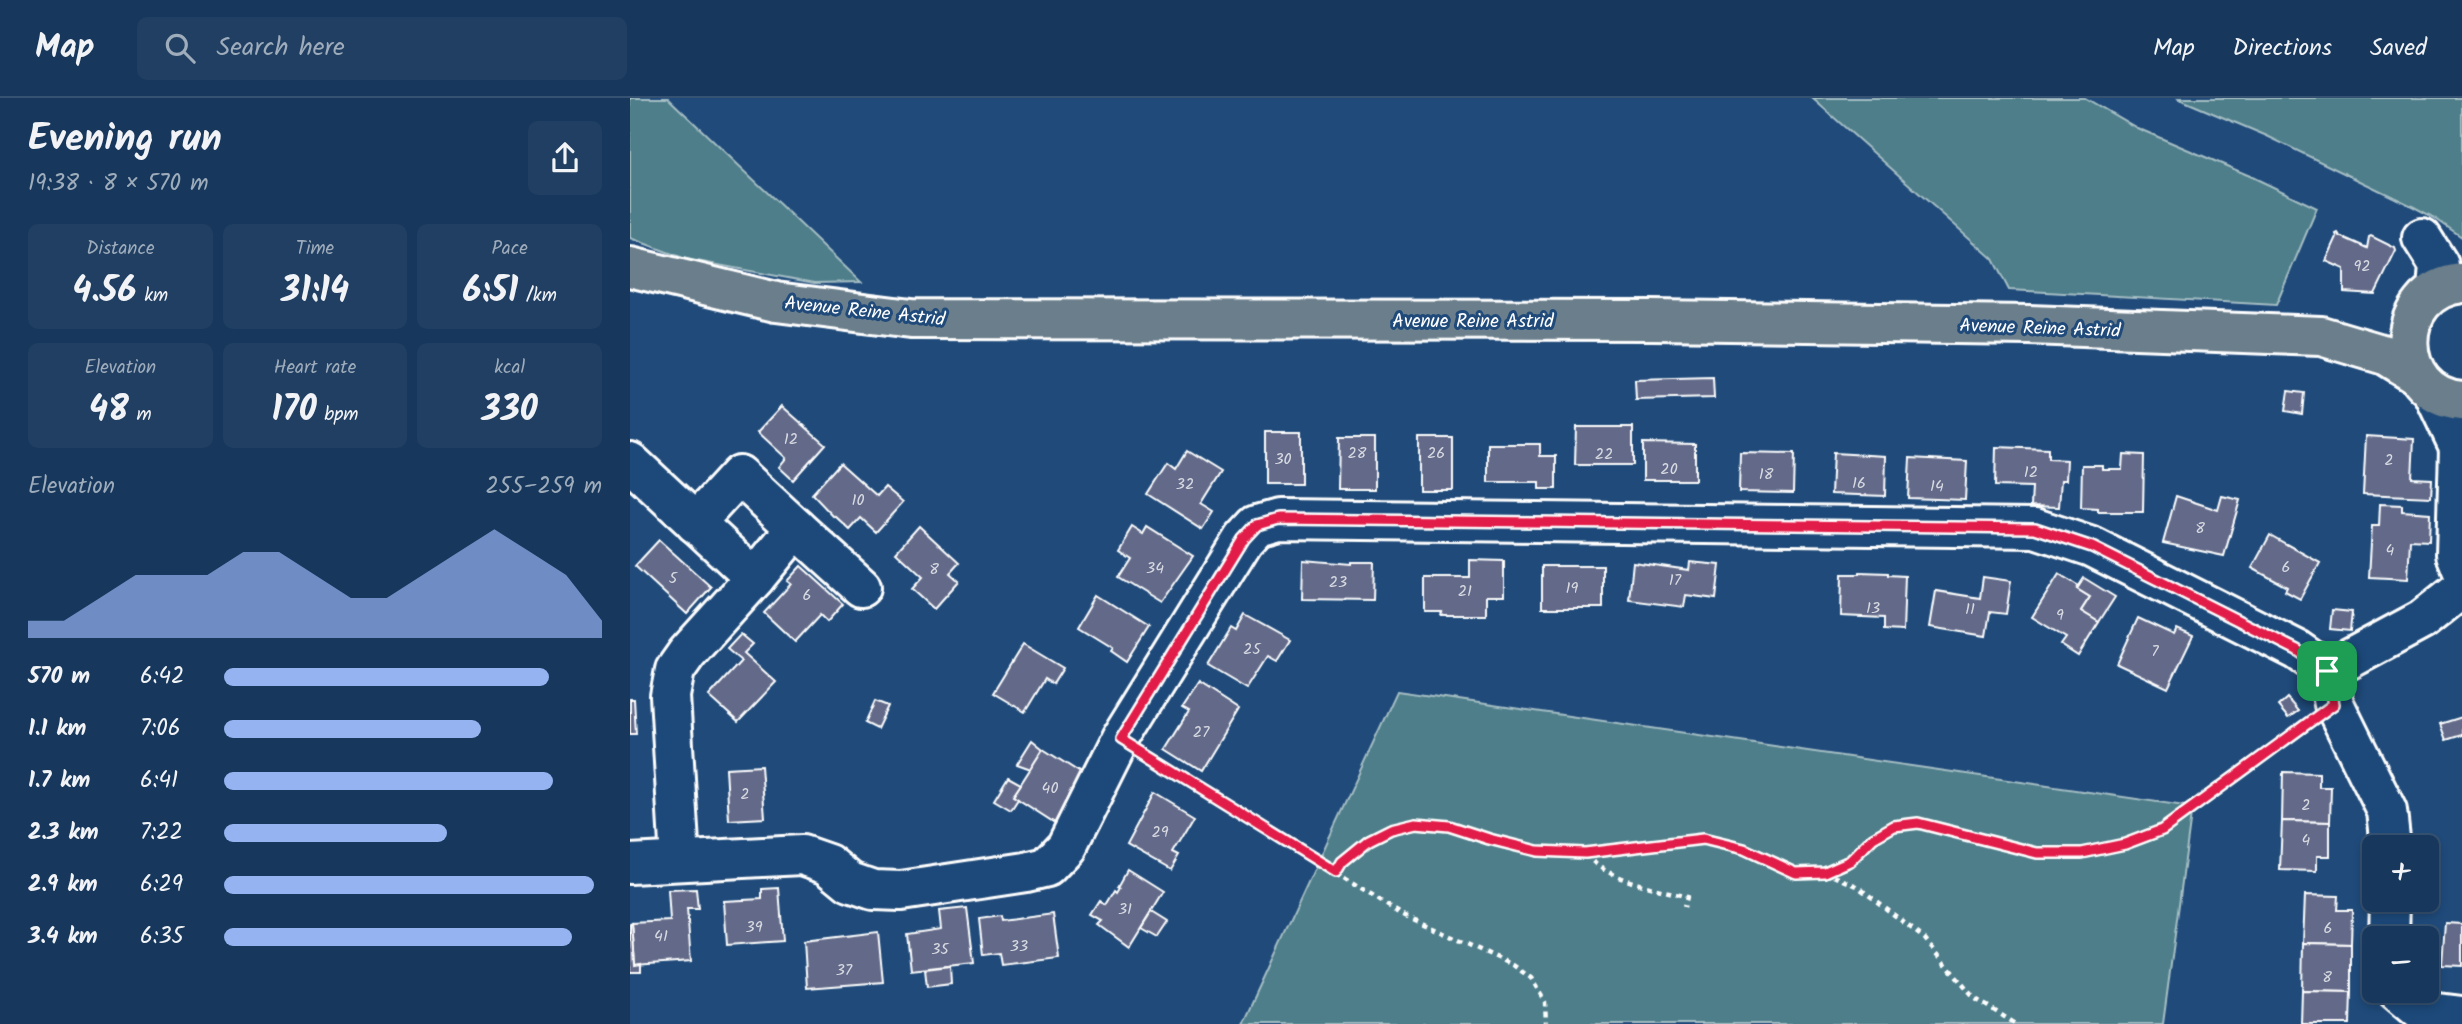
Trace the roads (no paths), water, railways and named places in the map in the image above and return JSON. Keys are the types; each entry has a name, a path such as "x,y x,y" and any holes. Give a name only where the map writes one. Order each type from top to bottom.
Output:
{"main road":[{"name":"Avenue Reine Astrid","path":"630,267 776,302 911,319 1652,320 2029,325 2321,336"},
{"path":"2321,336 2389,320 2439,294"},
{"path":"2438,389 2408,354 2408,330 2439,294"},
{"path":"2321,336 2385,355 2438,389"}],"street":[{"path":"2439,294 2439,265 2422,238 2462,259"},
{"path":"2438,389 2461,445 2456,554 2462,569"},
{"path":"630,462 755,578"},
{"path":"695,523 739,475 861,587"},
{"path":"630,864 802,855 828,864 850,882 873,890 901,891 1047,867 1066,847 1121,739 1244,539 1257,525 1278,519 2035,528 2092,547 2297,650 2331,687 2387,811 2390,835"},
{"path":"680,861 670,696 675,670 796,528"},
{"path":"2331,687 2462,588"},
{"path":"2412,1003 2422,1011 2462,1016"}]}
